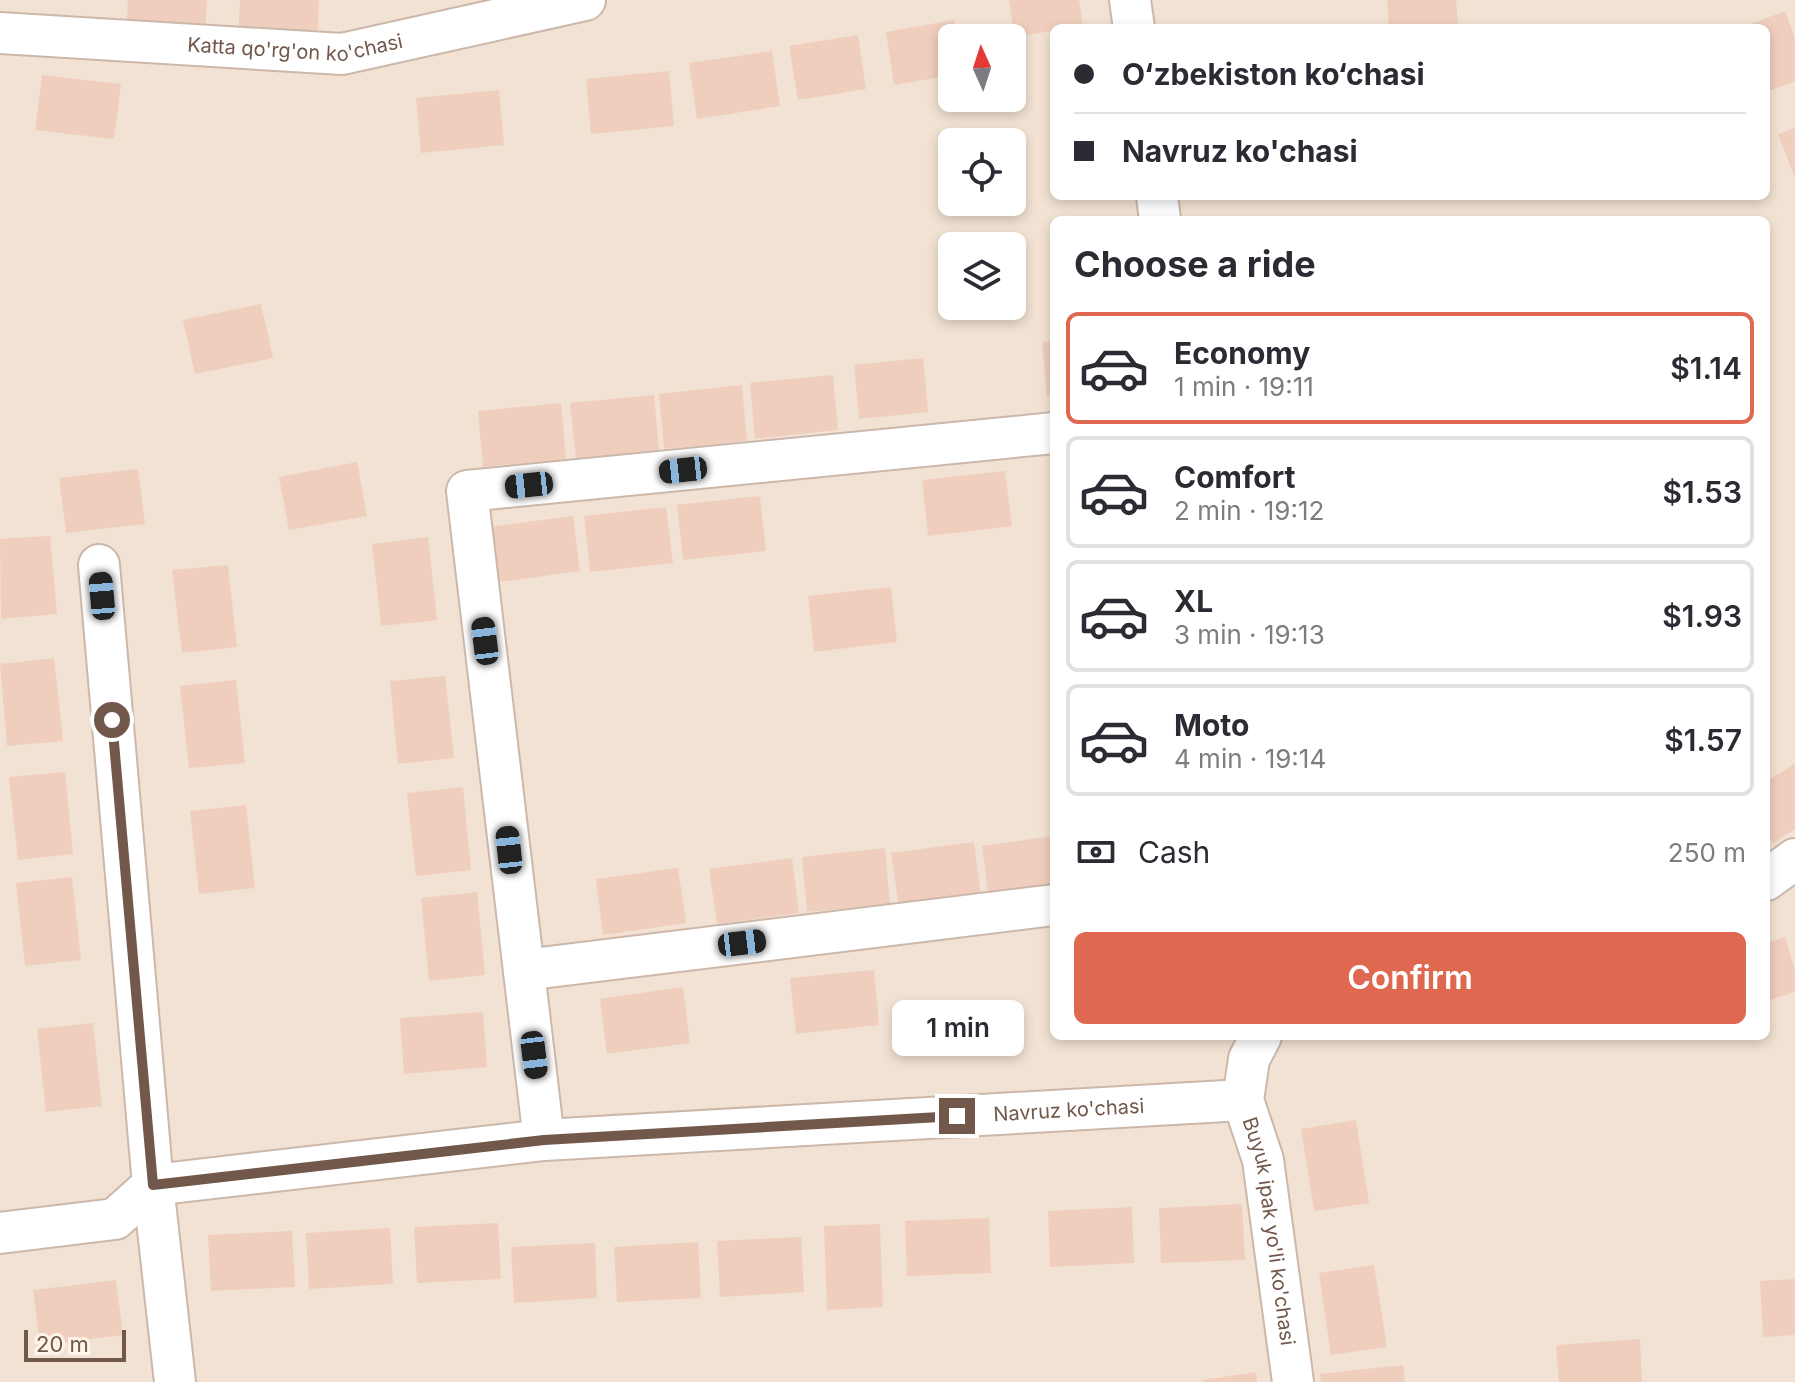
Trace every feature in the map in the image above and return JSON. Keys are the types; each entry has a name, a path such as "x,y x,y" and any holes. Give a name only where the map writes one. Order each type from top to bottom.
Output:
{"street":[{"name":"Katta qo'rg'on ko'chasi","path":"0,33 342,54 585,0"},
{"path":"1130,0 1133,24"},
{"path":"544,1140 467,491 1050,433"},
{"path":"99,565 153,1185 175,1382"},
{"path":"1770,877 1795,859"},
{"path":"524,970 1050,905"},
{"name":"Buyuk ipak yo'li ko'chasi","path":"1259,1040 1249,1059 1243,1100 1263,1160 1293,1382"},
{"name":"Navruz ko'chasi","path":"153,1185 544,1140 1243,1100"},
{"path":"0,1233 115,1219 153,1185"}],"shaded area":[{"path":"0,0 1795,0 1795,1382 0,1382"}],"building":[{"path":"128,0 207,0 205,35 126,31"},
{"path":"240,0 319,0 317,42 238,38"},
{"path":"1009,0 1079,0 1083,24 1050,24 1050,31 1026,35 1026,24 1013,24"},
{"path":"1387,0 1456,0 1458,24 1389,24"},
{"path":"1785,11 1795,38 1795,81 1770,90 1770,24 1751,24"},
{"path":"954,20 955,24 938,24 938,77 894,85 886,32"},
{"path":"858,35 866,89 798,100 789,46"},
{"path":"772,51 780,106 697,119 689,63"},
{"path":"669,71 674,126 591,134 586,79"},
{"path":"42,75 121,84 114,139 35,130"},
{"path":"499,90 504,145 421,153 416,98"},
{"path":"1795,128 1795,178 1778,134"},
{"path":"261,304 273,358 195,374 183,320"},
{"path":"1050,341 1050,396 1047,396 1042,342"},
{"path":"923,358 928,412 859,419 854,365"},
{"path":"833,375 838,430 755,439 750,383"},
{"path":"742,385 747,441 664,449 659,394"},
{"path":"654,395 659,450 576,459 570,403"},
{"path":"561,403 566,459 483,467 478,411"},
{"path":"357,462 367,516 289,530 279,477"},
{"path":"138,469 145,524 66,533 59,478"},
{"path":"1005,471 1012,526 928,536 922,480"},
{"path":"760,496 766,551 683,560 677,505"},
{"path":"666,507 673,563 590,572 584,516"},
{"path":"573,516 580,571 498,582 490,527"},
{"path":"50,536 57,614 1,619 0,539"},
{"path":"428,537 437,620 381,626 372,544"},
{"path":"228,565 237,647 182,653 172,570"},
{"path":"891,587 897,642 814,652 808,596"},
{"path":"54,658 63,741 7,746 0,664"},
{"path":"445,676 454,758 398,764 390,681"},
{"path":"236,680 245,763 189,768 180,686"},
{"path":"1795,763 1795,829 1773,843 1770,838 1770,779"},
{"path":"65,772 73,854 18,860 9,777"},
{"path":"463,787 471,870 416,876 407,793"},
{"path":"246,805 255,888 199,894 190,811"},
{"path":"1050,837 1050,893 989,901 982,846"},
{"path":"974,842 981,897 899,908 891,853"},
{"path":"885,848 890,904 807,912 802,857"},
{"path":"792,858 799,913 717,924 709,869"},
{"path":"678,868 686,923 603,935 596,879"},
{"path":"72,877 81,960 25,966 16,883"},
{"path":"477,892 485,975 429,981 421,898"},
{"path":"1785,937 1795,970 1795,992 1770,1000 1770,942"},
{"path":"874,970 879,1025 796,1034 790,978"},
{"path":"683,987 690,1043 607,1054 600,999"},
{"path":"483,1012 487,1067 404,1074 400,1018"},
{"path":"93,1023 102,1106 46,1112 37,1029"},
{"path":"1356,1120 1369,1203 1314,1211 1301,1129"},
{"path":"1242,1204 1245,1260 1161,1263 1159,1208"},
{"path":"1132,1207 1134,1263 1050,1267 1048,1211"},
{"path":"989,1218 991,1273 907,1276 905,1221"},
{"path":"498,1223 501,1279 417,1283 414,1227"},
{"path":"880,1224 883,1307 827,1310 824,1226"},
{"path":"390,1228 393,1284 309,1289 306,1233"},
{"path":"292,1231 295,1287 211,1291 208,1235"},
{"path":"801,1237 804,1292 720,1297 717,1241"},
{"path":"698,1242 701,1298 617,1302 614,1247"},
{"path":"595,1243 597,1298 514,1303 511,1247"},
{"path":"1374,1265 1387,1347 1331,1355 1319,1273"},
{"path":"1795,1279 1795,1335 1763,1337 1760,1281"},
{"path":"116,1280 123,1335 40,1345 33,1290"},
{"path":"1640,1339 1642,1382 1559,1382 1556,1345"},
{"path":"1403,1365 1405,1382 1321,1382 1320,1374"},
{"path":"1256,1372 1257,1382 1203,1382 1203,1380"}],"route":[{"path":"112,720 153,1185 544,1140 957,1116"}]}
